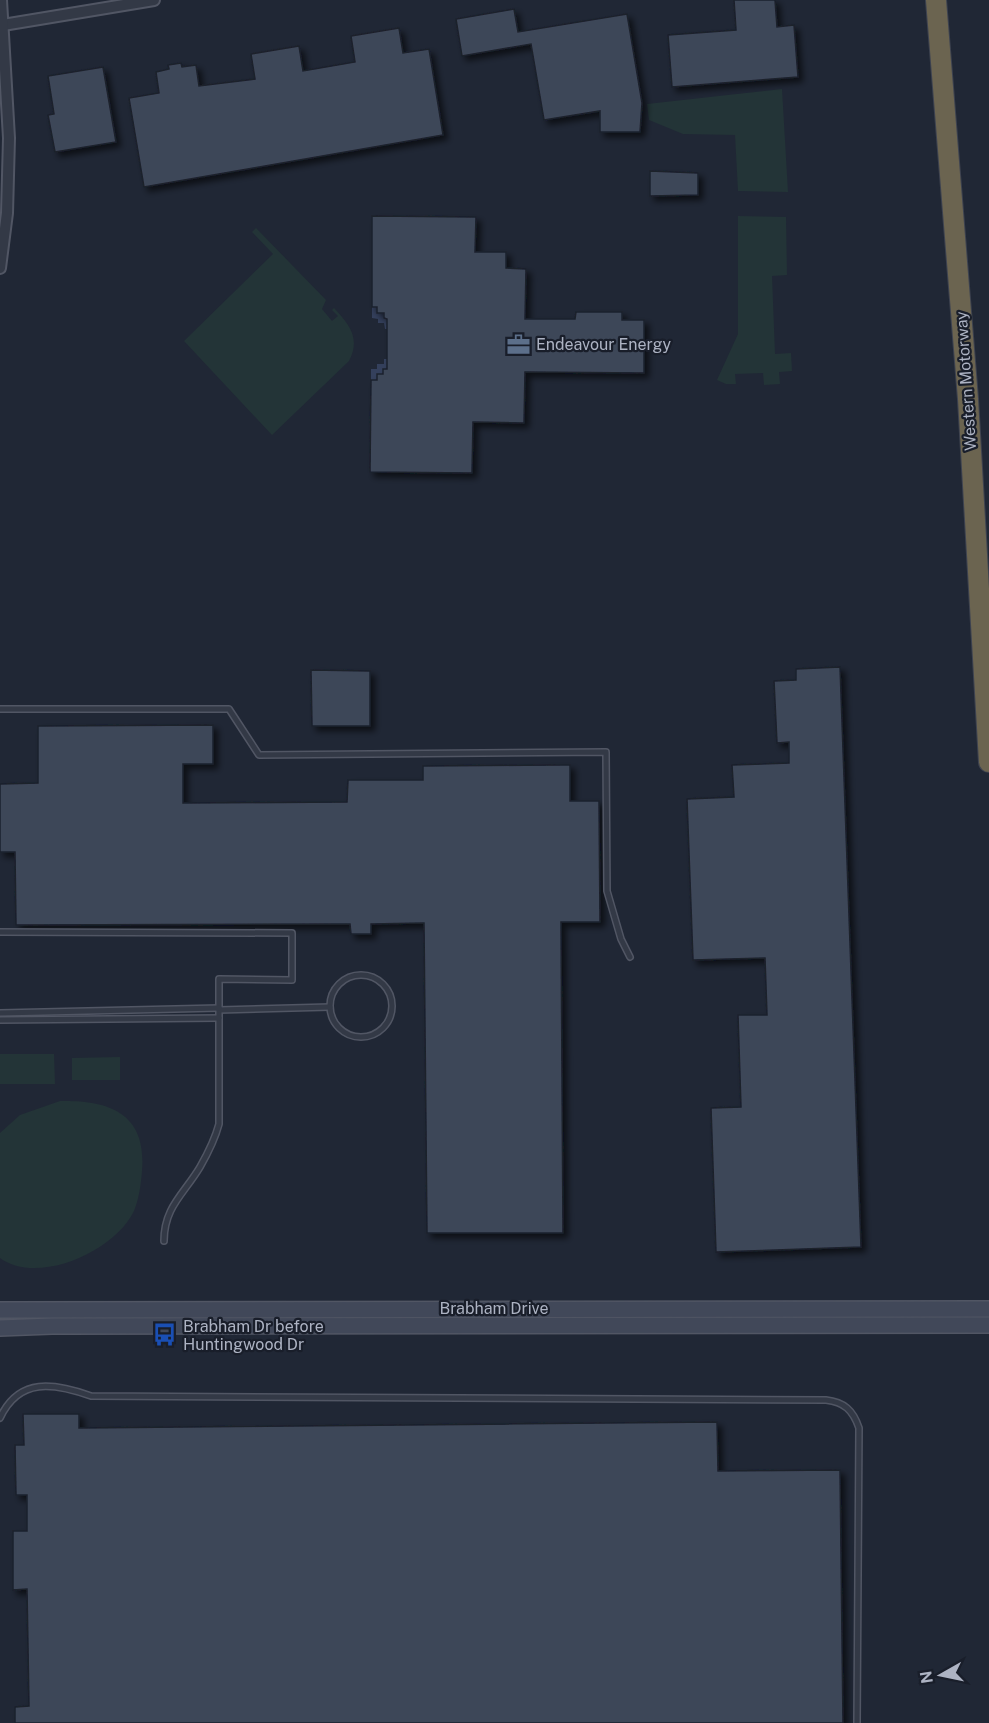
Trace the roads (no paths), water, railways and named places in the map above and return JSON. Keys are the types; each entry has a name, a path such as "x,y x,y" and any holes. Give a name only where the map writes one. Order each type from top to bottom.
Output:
{"highway":[{"name":"Western Motorway","path":"936,0 968,399 989,762"}],"main road":[{"name":"Brabham Drive","path":"0,1310 989,1309"},
{"name":"Brabham Drive","path":"0,1328 63,1326 989,1325"}],"street":[{"path":"0,268 9,138 1,0"},
{"path":"3,25 154,0"}],"lane":[{"path":"0,709 229,709 259,755 606,752 607,891 621,939 630,957"},
{"path":"0,932 292,933 292,980 219,979 219,1124 200,1168 169,1212 164,1227 164,1241"},
{"path":"357,975 373,978 385,987 389,993 392,1009 382,1029 376,1034 361,1038 351,1036 336,1025 330,1007 333,992 338,986 357,975"},
{"path":"0,1013 330,1007"},
{"path":"0,1020 219,1018"},
{"path":"0,1418 15,1395 23,1390 40,1387 67,1387 91,1396 826,1400 838,1402 851,1411 859,1428 857,1723"}],"water":[{"path":"372,307 377,307 384,313 384,318 390,319 387,329 384,323 378,323 378,319 372,318"},
{"path":"384,359 387,359 389,369 383,369 383,374 377,375 377,380 371,380 371,369 377,369 377,364 384,364"}],"place":[{"name":"Endeavour Energy","path":"518,344"},
{"name":"Brabham Dr before Huntingwood Dr","path":"165,1335"}]}
